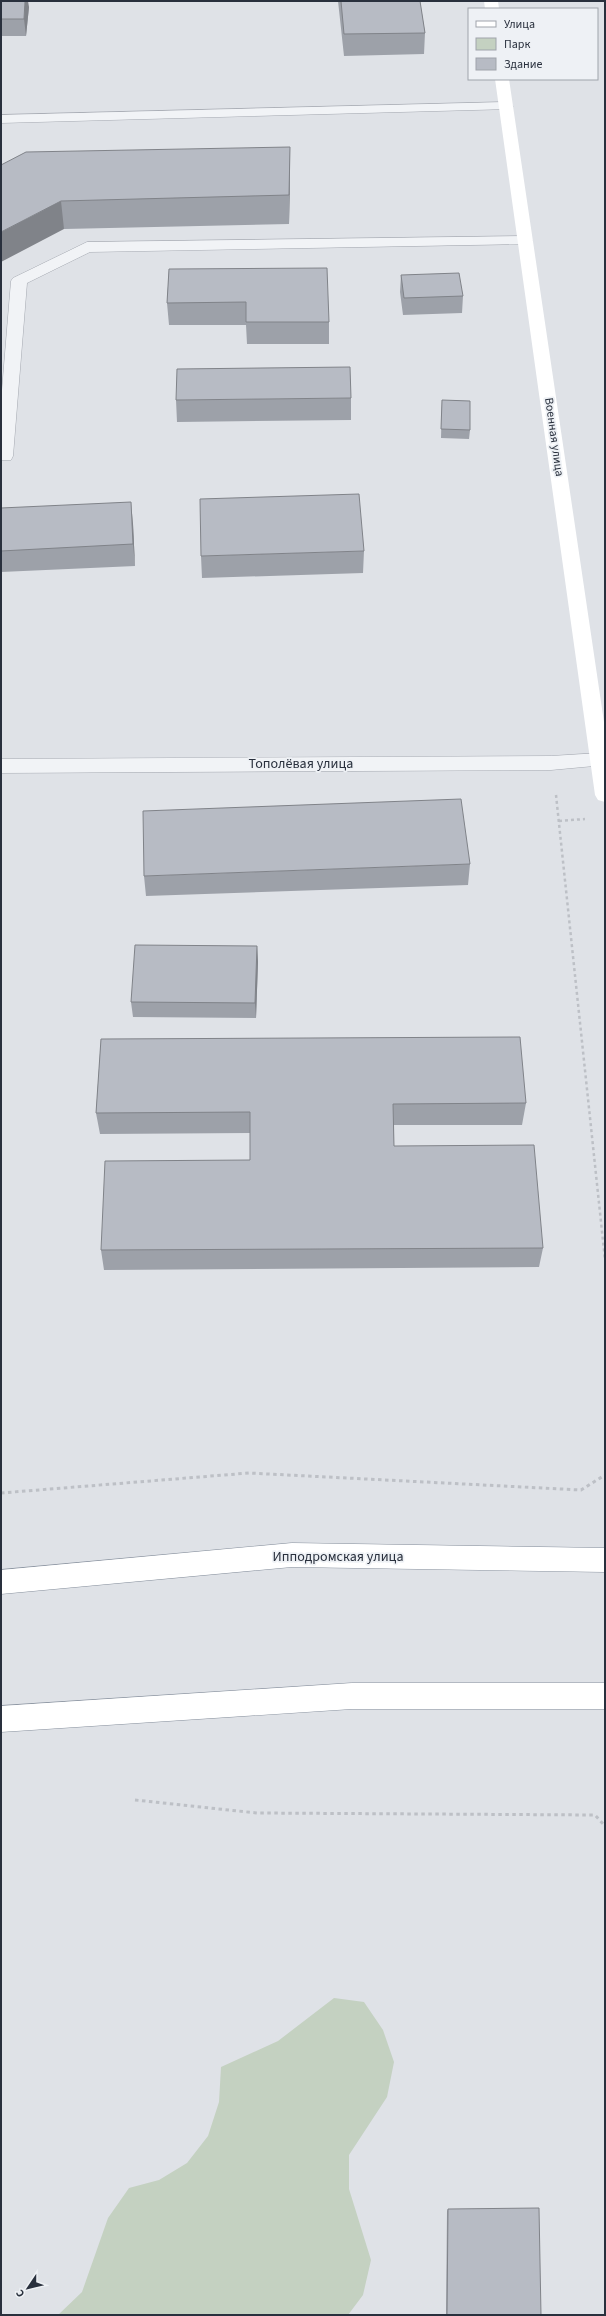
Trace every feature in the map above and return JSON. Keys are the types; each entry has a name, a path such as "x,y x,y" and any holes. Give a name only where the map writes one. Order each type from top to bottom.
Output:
{"main road":[{"name":"Военная улица","path":"502,80 605,795"},
{"name":"Ипподромская улица","path":"1,1582 292,1555 605,1560"},
{"path":"1,1719 352,1696 605,1696"}],"street":[{"path":"1,119 506,106"},
{"path":"5,456 19,281 87,246 526,241"},
{"name":"Тополёвая улица","path":"1,766 551,763 600,760"}],"path":[{"path":"551,763 560,821 605,1260"},
{"path":"1,1493 249,1473 581,1490 605,1475"},
{"path":"135,1800 257,1813 595,1815 605,1826"}],"green space":[{"path":"334,1998 364,2002 383,2030 394,2062 387,2097 349,2155 349,2189 371,2260 363,2295 348,2315 58,2315 82,2292 108,2218 129,2188 159,2180 187,2163 208,2136 219,2102 221,2067 278,2041"}],"building":[{"path":"1,1 25,1 24,19 1,19"},
{"path":"341,1 420,1 425,33 344,34"},
{"path":"290,147 289,195 61,201 1,232 1,165 26,152"},
{"path":"327,268 329,322 246,322 246,302 167,303 169,269"},
{"path":"459,273 463,296 404,298 401,275"},
{"path":"350,367 351,398 176,400 177,369"},
{"path":"442,400 470,401 470,430 441,429"},
{"path":"359,494 364,551 201,556 200,499"},
{"path":"131,502 133,544 1,551 1,508"},
{"path":"461,799 470,864 144,876 143,811"},
{"path":"135,945 257,946 255,1003 131,1002"},
{"path":"520,1037 526,1103 393,1104 394,1146 534,1145 543,1248 101,1250 105,1161 250,1160 250,1112 96,1113 101,1039"},
{"path":"539,2208 541,2315 447,2315 448,2209"}]}
